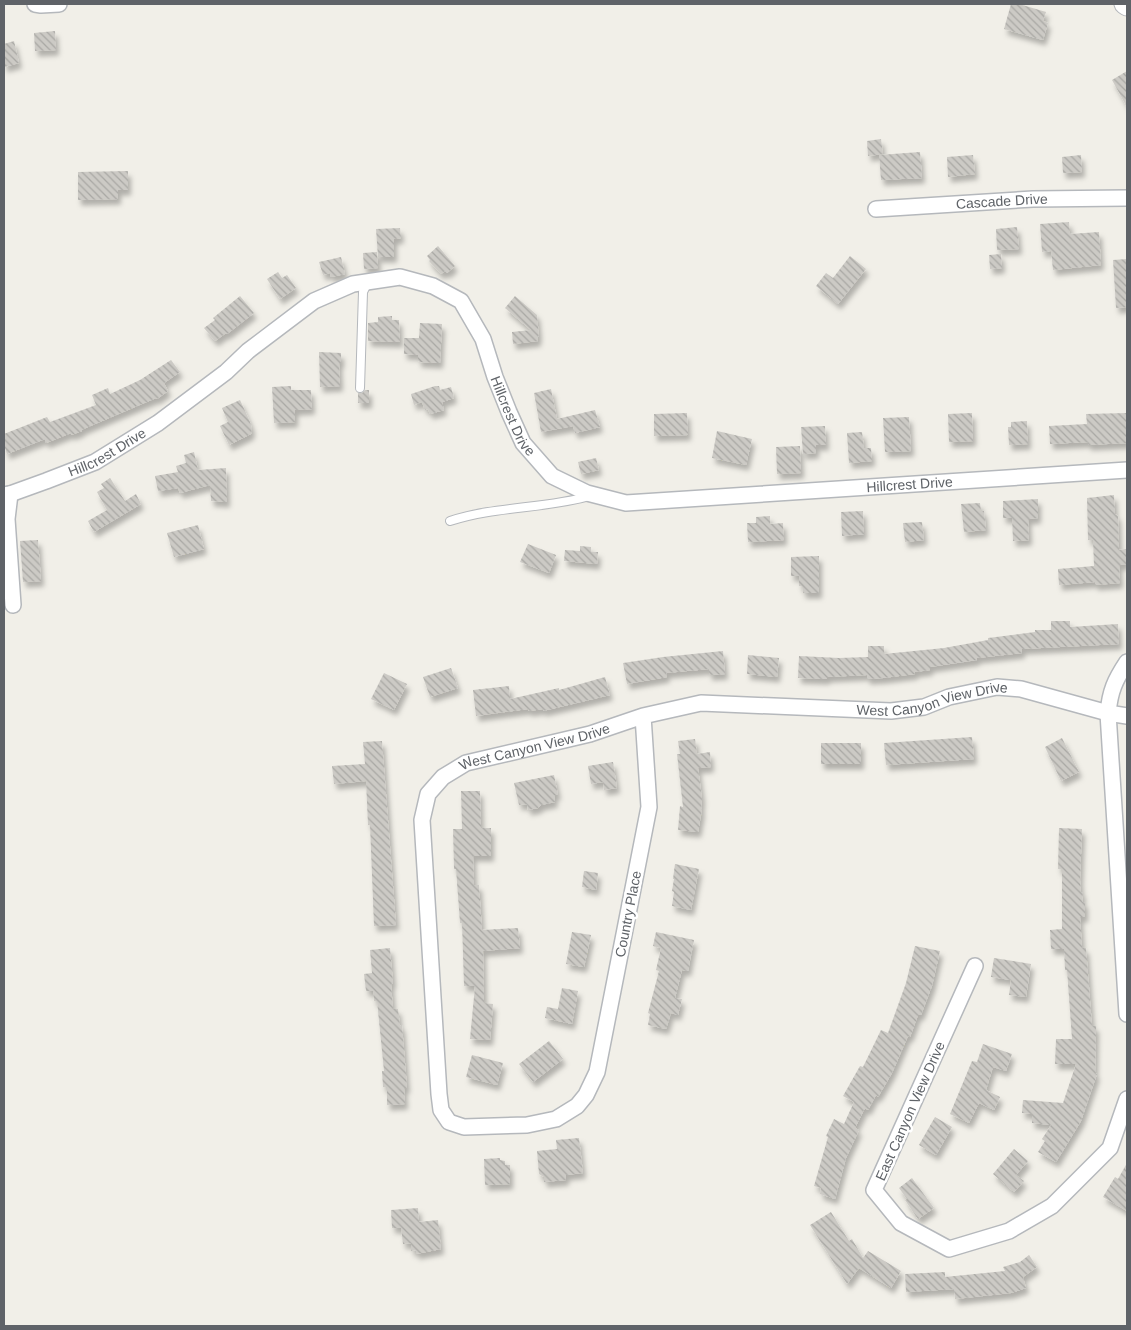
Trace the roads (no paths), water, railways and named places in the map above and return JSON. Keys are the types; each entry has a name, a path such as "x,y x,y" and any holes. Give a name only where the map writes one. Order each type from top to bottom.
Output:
{"street":[{"path":"35,4 59,4"},
{"name":"Cascade Drive","path":"876,209 1033,199 1127,198"},
{"name":"Hillcrest Drive","path":"7,494 95,462 158,423 190,397 226,372 248,351 314,301 353,284 400,278 434,286 462,301 483,339 494,377 508,412 524,443 552,476 594,495 626,503 1127,470"},
{"path":"7,494 13,604"},
{"path":"1127,662 1110,694 1108,713 1127,1014"},
{"name":"West Canyon View Drive","path":"577,1106 556,1119 518,1126 464,1127 449,1122 441,1110 422,820 428,794 443,777 466,763 590,734 643,716 702,703 892,711 924,706 949,697 997,687 1021,689 1108,713 1127,716"},
{"name":"Country Place","path":"577,1106 586,1095 597,1072 649,808 643,716"},
{"name":"East Canyon View Drive","path":"975,966 874,1190 901,1223 949,1249 1009,1231 1052,1206 1110,1148 1127,1099"}],"lane":[{"path":"360,388 363,292 368,282"},
{"path":"450,521 470,514 548,506 572,502 594,495"}]}
